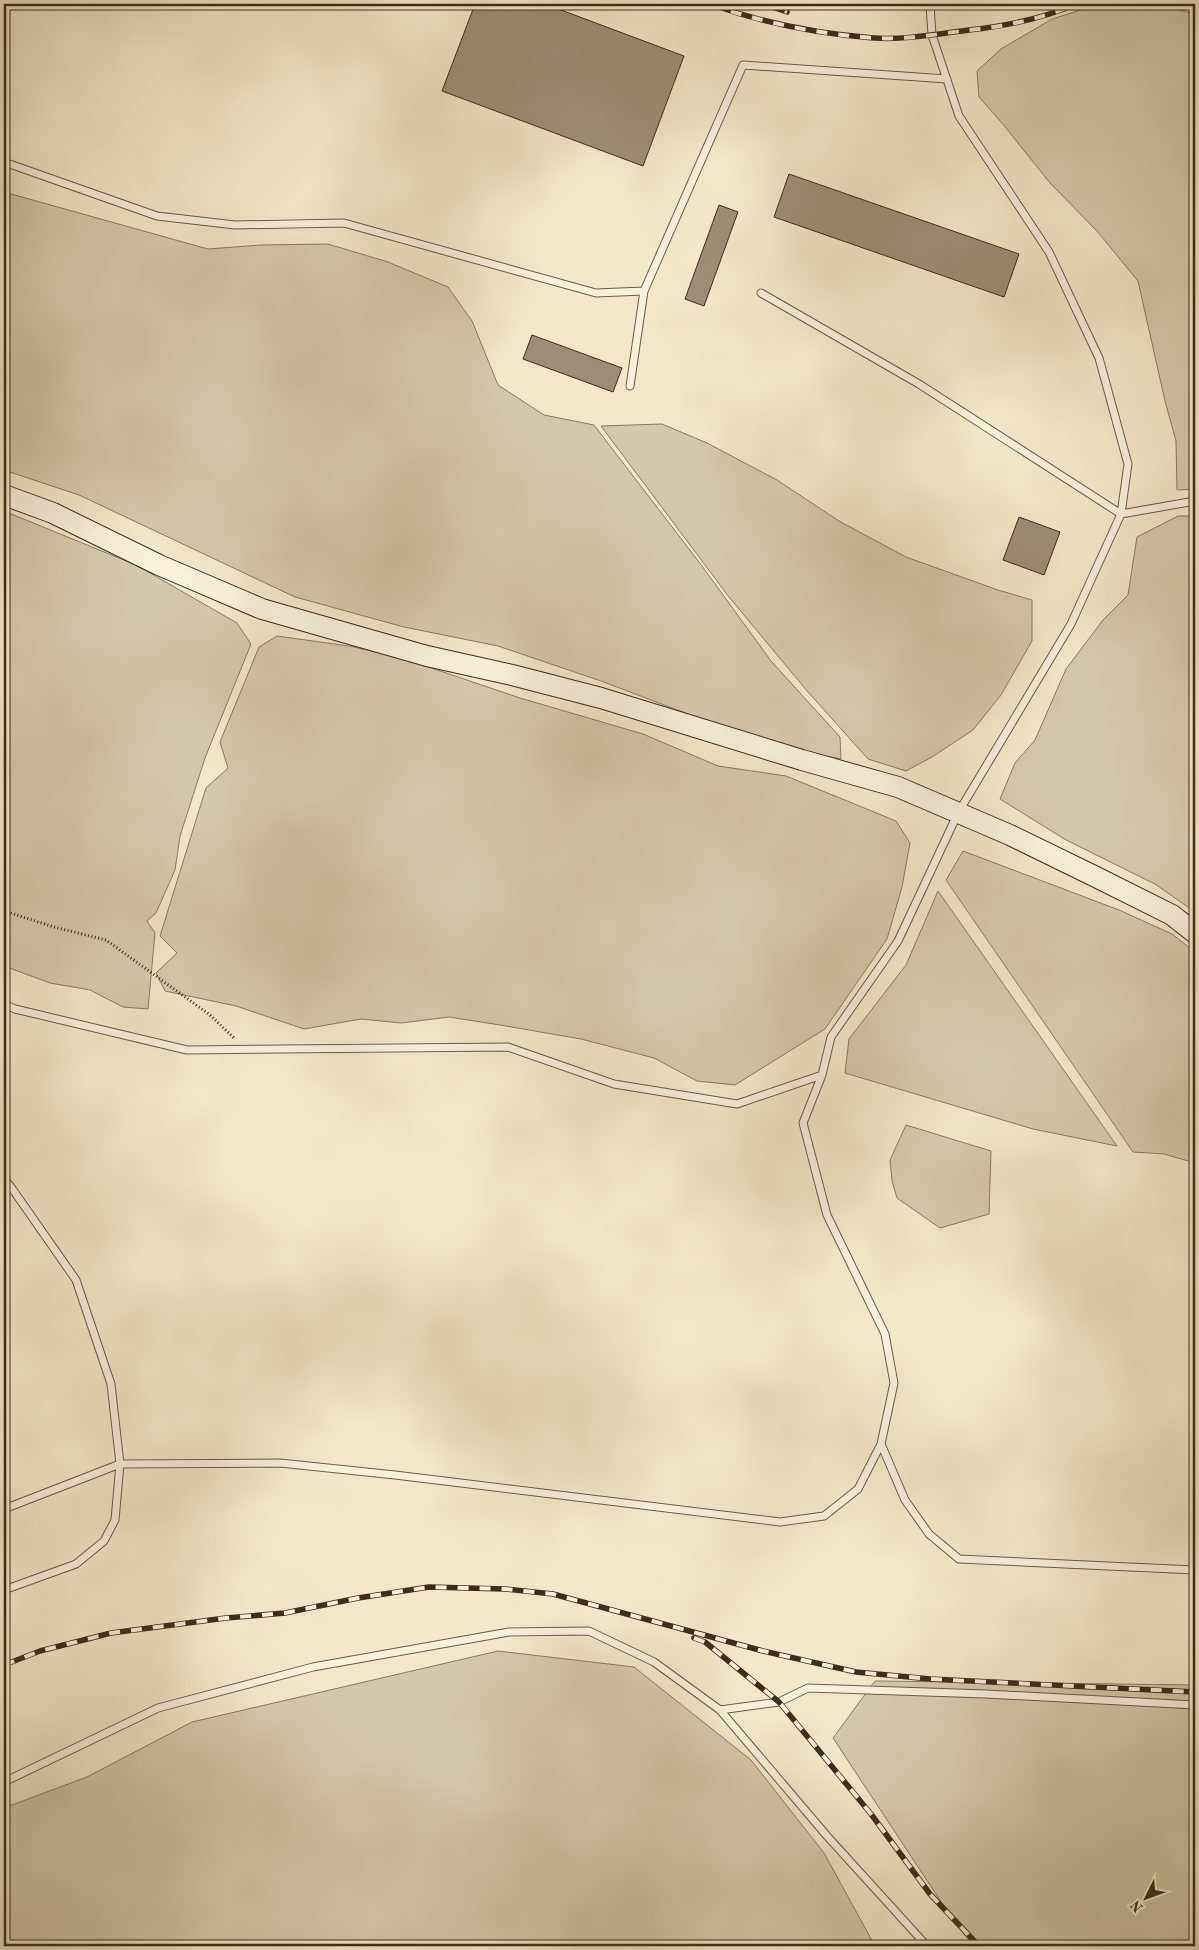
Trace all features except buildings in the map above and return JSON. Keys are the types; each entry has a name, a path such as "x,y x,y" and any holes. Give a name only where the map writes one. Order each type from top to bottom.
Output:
{"street":[{"path":"4,494 53,513 159,565 262,609 426,656 512,675 601,698 802,760 898,787 1010,835 1172,915 1195,934"}],"lane":[{"path":"4,1508 120,1464 280,1463 395,1474 780,1522 824,1516 858,1489 881,1444 894,1383 885,1334 827,1215 802,1123 822,1075 832,1037 898,942 958,813 1071,624 1121,514 1128,464 1099,358 1049,252 959,116 932,35 930,4"},
{"path":"630,386 644,291 743,66 947,79"},
{"path":"4,162 158,216 235,225 344,223 596,293 644,291"},
{"path":"762,293 919,384 1121,514 1195,501"},
{"path":"4,1004 187,1050 508,1047 614,1084 737,1104 822,1075"},
{"path":"4,1180 12,1187 76,1280 111,1384 120,1464 115,1520 104,1541 76,1564 4,1590"},
{"path":"881,1444 905,1500 929,1534 959,1559 1195,1570"},
{"path":"4,1782 158,1708 313,1667 509,1632 589,1631 654,1662 720,1710 827,1836 927,1946"},
{"path":"720,1710 779,1702 808,1688 986,1694 1195,1705"}],"path":[{"path":"4,911 54,927 106,940 210,1015 246,1050"}],"shaded area":[{"path":"1100,4 1155,4 1195,14 1195,489 1177,490 1176,441 1138,281 1097,231 1050,183 979,97 977,71 1001,49 1052,19"},
{"path":"4,192 208,249 261,245 328,244 388,262 448,287 472,321 498,385 544,415 594,425 702,566 771,661 840,737 841,759 790,749 498,646 404,627 295,597 79,495 4,470"},
{"path":"662,424 707,443 777,480 839,521 906,557 998,590 1032,600 1032,641 1001,695 973,730 932,757 906,771 868,759 808,692 729,597 601,426"},
{"path":"4,511 136,565 237,623 251,644 205,758 180,836 175,870 156,913 147,921 155,933 148,1009 123,1007 90,990 50,983 4,966"},
{"path":"1178,516 1195,516 1195,912 1155,884 1066,840 1000,799 1015,763 1035,740 1066,669 1103,620 1128,595 1137,537"},
{"path":"277,636 349,646 399,657 520,698 643,734 718,766 786,776 896,821 910,843 902,887 887,939 825,1029 735,1085 697,1081 654,1058 581,1039 500,1025 449,1017 401,1023 361,1019 304,1029 236,1006 165,991 156,973 177,953 160,936 206,788 228,768 220,742 259,647"},
{"path":"963,851 1119,910 1172,934 1195,952 1195,1163 1164,1154 1133,1152 946,880"},
{"path":"938,891 1117,1146 1033,1129 845,1073 849,1039 906,965"},
{"path":"906,1125 991,1151 989,1214 940,1228 897,1198 892,1181 890,1160"},
{"path":"498,1651 634,1667 751,1760 824,1853 875,1946 4,1946 4,1808 87,1777 192,1722"},
{"path":"875,1681 1195,1685 1195,1946 974,1946 957,1926 833,1738"}],"railway":[{"path":"710,4 750,17 791,27 832,34 874,38 921,36 1010,24 1037,18 1076,4"},
{"path":"764,4 787,12"},
{"path":"4,1665 40,1651 111,1633 226,1618 285,1613 358,1598 429,1587 505,1589 553,1594 763,1651 856,1672 930,1679 1195,1692"},
{"path":"694,1638 705,1642 779,1702 871,1814 930,1894 979,1946"}]}
